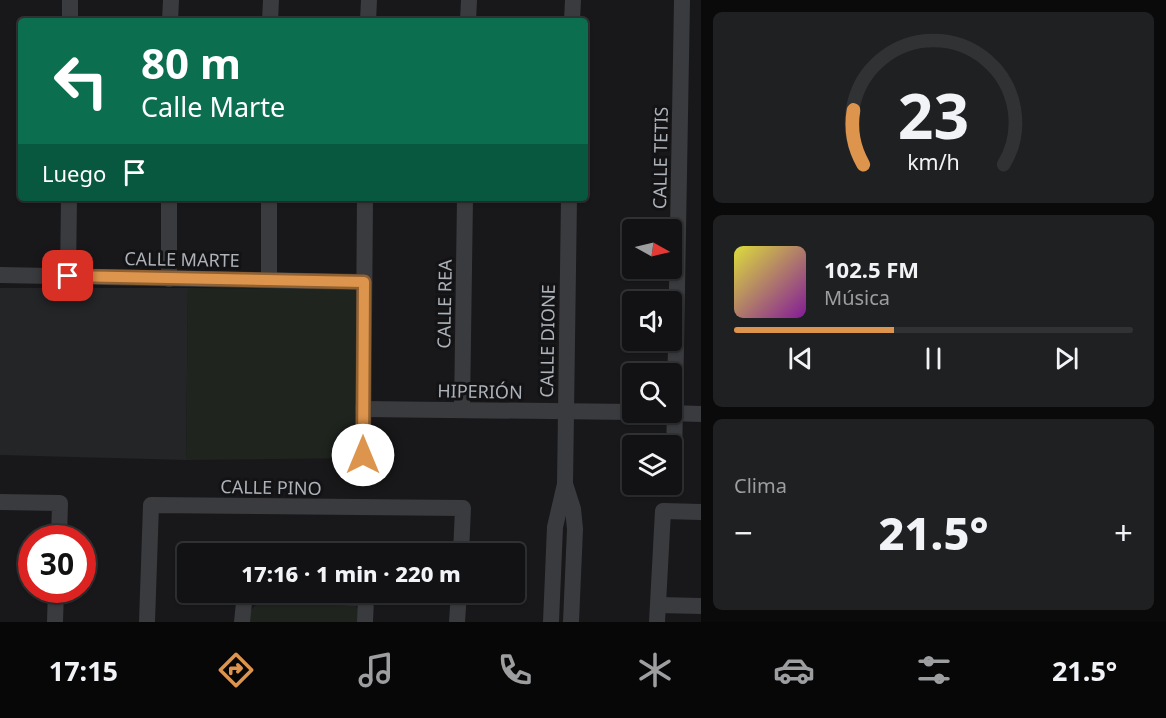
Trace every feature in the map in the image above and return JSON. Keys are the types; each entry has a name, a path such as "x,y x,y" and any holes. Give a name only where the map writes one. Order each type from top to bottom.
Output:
{"street":[{"path":"70,0 70,18"},
{"path":"170,18 171,0"},
{"path":"270,18 271,0"},
{"path":"368,18 369,0"},
{"path":"468,18 469,0"},
{"path":"572,18 573,0"},
{"name":"CALLE TETIS","path":"676,363 682,0"},
{"path":"68,276 69,201"},
{"path":"169,201 169,279"},
{"path":"269,201 269,280"},
{"path":"363,455 365,201"},
{"name":"CALLE REA","path":"462,410 465,201"},
{"name":"CALLE DIONE","path":"551,622 555,527 565,484 569,201"},
{"name":"CALLE MARTE","path":"0,275 364,282"},
{"name":"HIPERIÓN","path":"363,409 622,412"},
{"path":"682,413 701,414"},
{"name":"CALLE DIONE","path":"565,484 573,509 575,529 571,622"},
{"path":"0,502 60,503 59,525"},
{"name":"CALLE PINO","path":"147,622 151,505 463,508 461,543"},
{"path":"701,512 663,511 658,614 701,606"},
{"path":"242,622 245,593 366,598 365,622"},
{"path":"55,622 56,603"},
{"path":"457,622 458,603"}],"shaded area":[{"path":"0,288 188,288 186,460 0,455"},
{"path":"188,288 357,289 359,458 186,460"},
{"path":"258,603 354,604 363,614 362,622 250,622 250,611"}],"route":[{"path":"68,276 364,282 363,455"}]}
